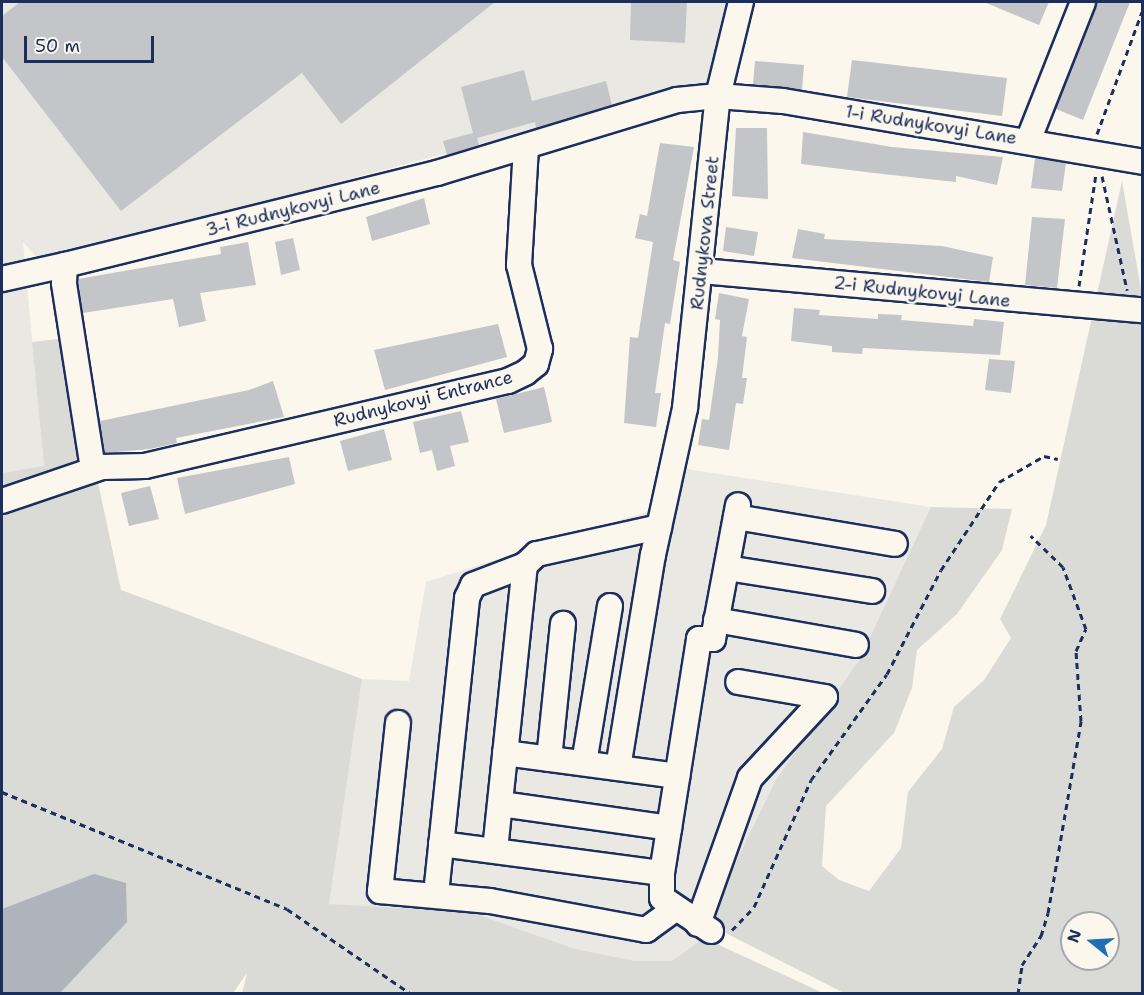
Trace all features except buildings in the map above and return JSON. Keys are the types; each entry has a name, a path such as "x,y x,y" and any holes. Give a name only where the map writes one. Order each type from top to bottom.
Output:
{"street":[{"name":"Rudnykova Street","path":"618,768 659,526 685,408 702,271 718,96 741,2"},
{"path":"1028,141 1083,2"},
{"name":"1-i Rudnykovyi Lane","path":"718,96 783,101 1143,162"},
{"name":"3-i Rudnykovyi Lane","path":"2,279 526,148 677,100 718,96"},
{"name":"Rudnykovyi Entrance","path":"2,501 93,469 145,466 508,381 525,373 536,363 540,349 519,265 526,148"},
{"path":"65,265 64,282 93,469"},
{"name":"2-i Rudnykovyi Lane","path":"702,271 1076,307 1143,310"},
{"path":"738,682 825,697 750,778 711,931 674,910 662,898 662,873 699,639 713,639 737,511 895,544"},
{"path":"436,894 467,598 473,585 525,566 537,554 659,526"},
{"path":"495,850 525,566"},
{"path":"727,568 872,591"},
{"path":"584,764 610,606"},
{"path":"717,620 856,645"},
{"path":"549,759 563,624"},
{"path":"398,723 380,891 436,894 646,930 674,910"},
{"path":"505,753 677,776"},
{"path":"501,804 669,828"},
{"path":"441,844 662,873"}],"path":[{"path":"1076,307 1099,154"},
{"path":"711,931 754,907 811,780 887,674 941,570 999,482 1044,456 1058,459"},
{"path":"1018,993 1022,964 1041,936 1048,913 1081,721 1076,651 1086,629 1063,567 1031,536"},
{"path":"2,792 287,909 411,993"}],"shaded area":[{"path":"2,2 730,2 712,83 40,261 23,242 44,467 2,473"},
{"path":"1122,181 1142,295 1142,993 844,993 706,923 776,780 860,659 931,507 1012,509 1002,550 957,614 917,650 912,688 894,733 826,806 822,866 839,880 869,891 901,848 908,792 942,749 954,707 984,680 1011,638 1000,619 1046,525"},
{"path":"67,338 121,590 362,679 329,904 470,912 575,949 635,961 672,961 704,938 823,993 242,993 247,973 233,993 2,993 2,473 44,466 32,342"},
{"path":"687,469 931,507 907,581 819,728 711,931 673,968 328,904 362,679 409,681 426,582 646,512"},
{"path":"94,874 126,883 127,922 60,993 2,993 2,909"}]}
